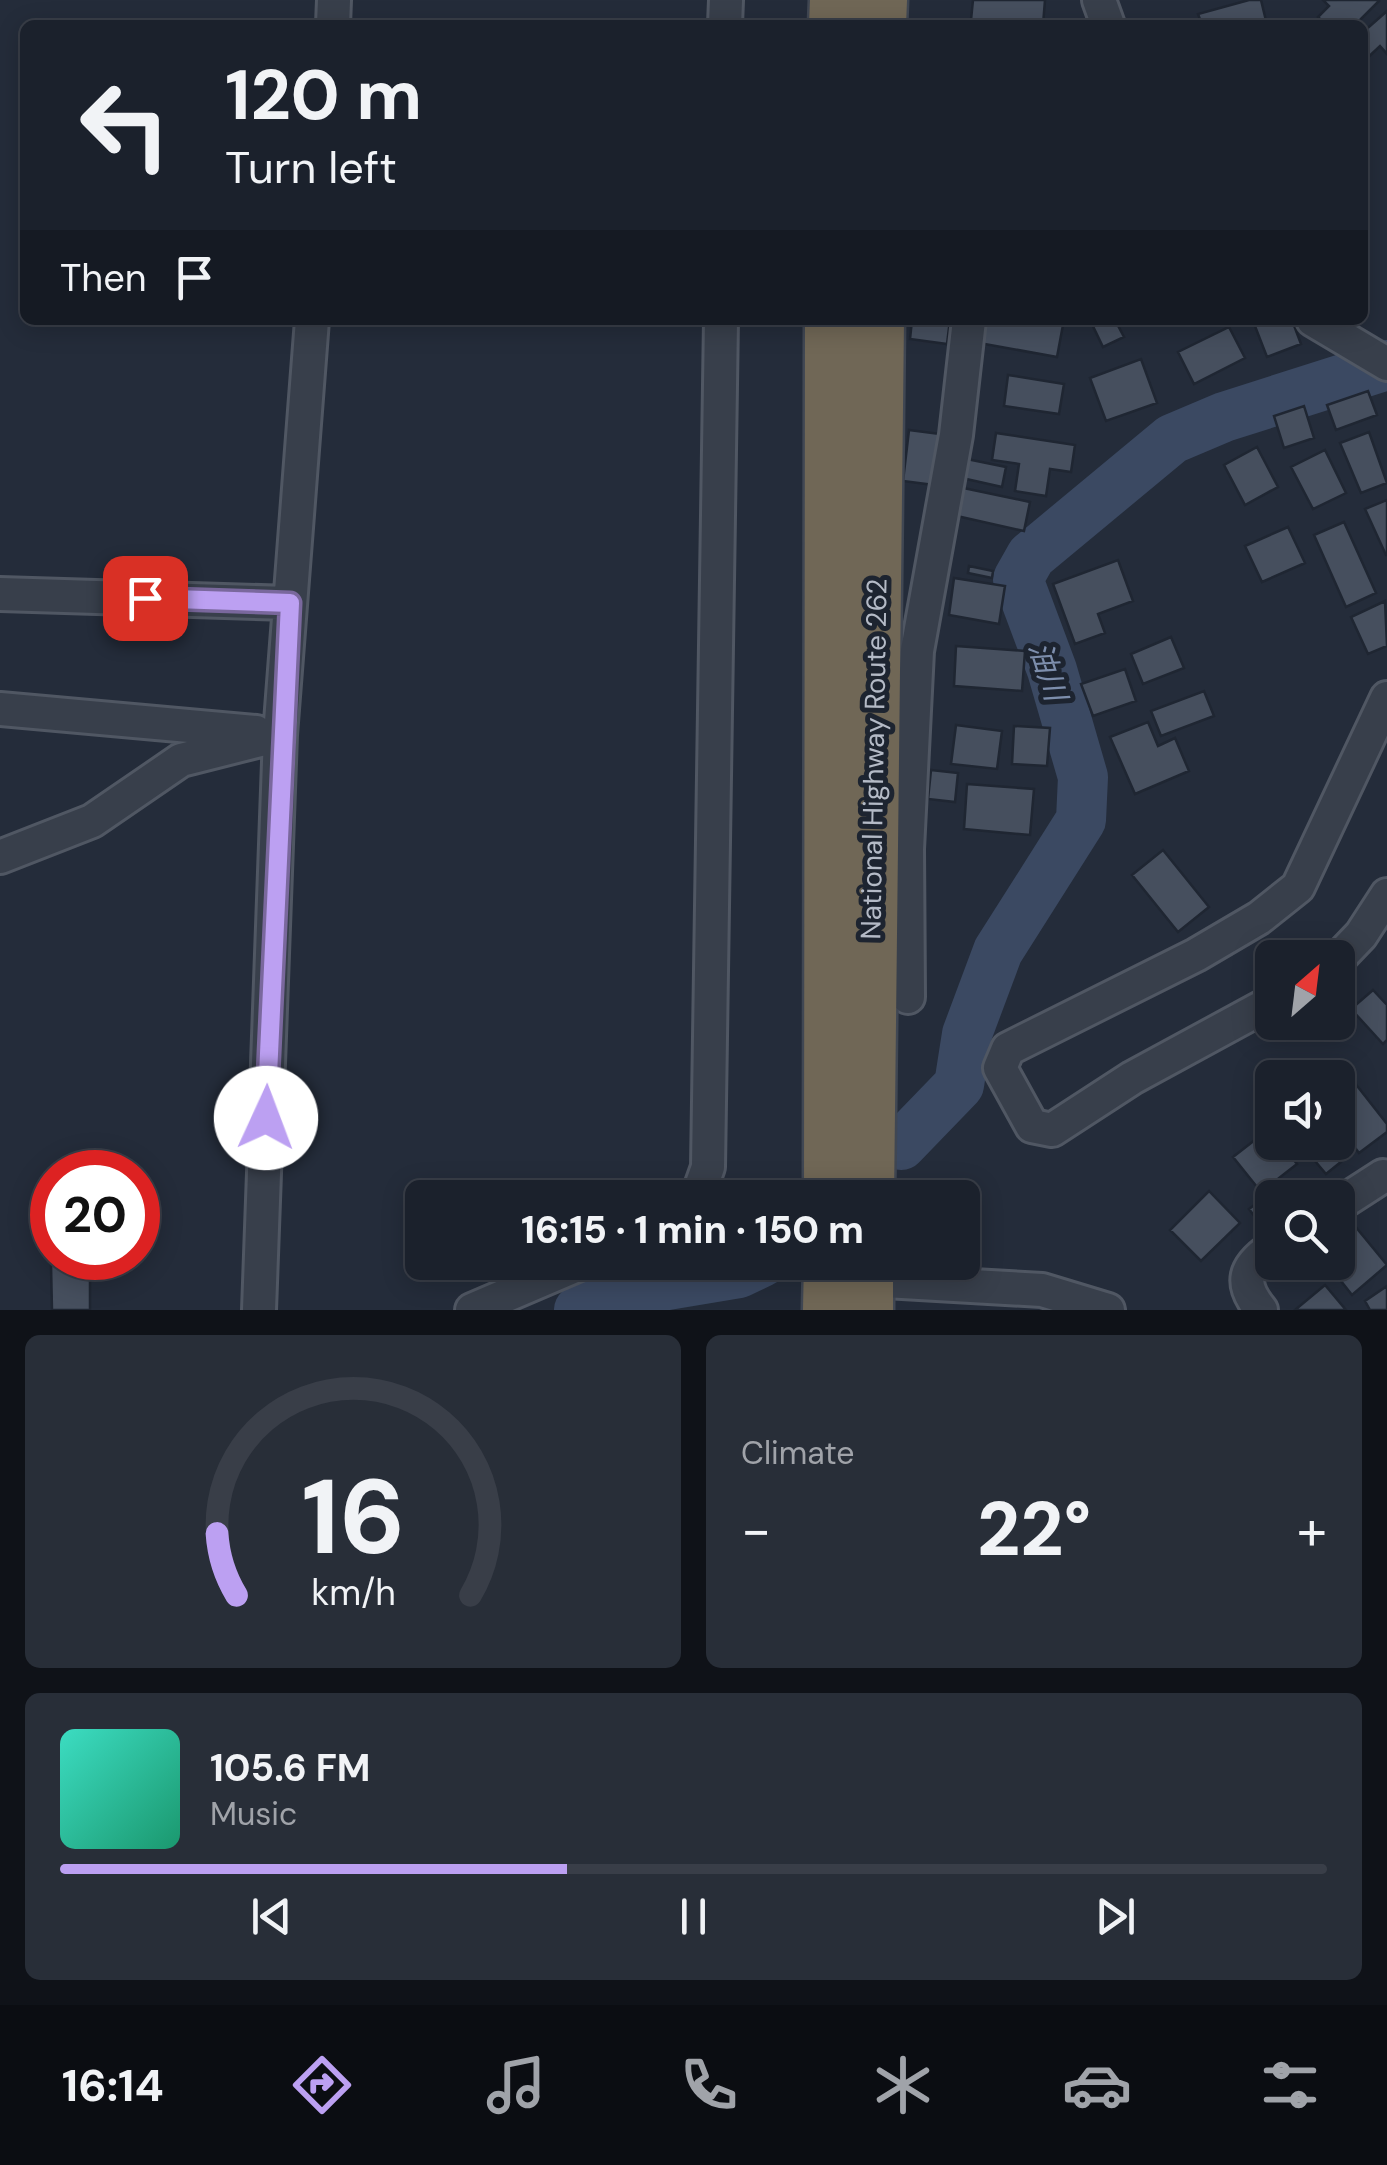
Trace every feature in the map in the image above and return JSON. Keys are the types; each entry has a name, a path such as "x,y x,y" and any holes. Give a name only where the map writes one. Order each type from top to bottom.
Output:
{"highway":[{"name":"National Highway Route 262","path":"829,1180 830,325"},
{"name":"National Highway Route 262","path":"869,1180 879,325"}],"street":[{"path":"258,1310 280,734 312,325"},
{"path":"703,1180 708,1167 721,325"},
{"path":"908,997 907,850 917,650 956,435 968,325"},
{"path":"1321,325 1387,364"},
{"path":"0,594 290,603"},
{"path":"1255,1011 1132,1078 1052,1130 1032,1126 1000,1068 1008,1049 1196,954 1259,918 1298,886 1325,836 1387,698"},
{"path":"0,710 280,734"},
{"path":"0,857 92,820 182,760 280,734"},
{"path":"1355,941 1387,895"},
{"path":"1355,1195 1383,1176"},
{"path":"1255,1259 1245,1275 1246,1292 1261,1310"},
{"path":"472,1310 542,1280"},
{"path":"849,1291 1042,1290 1108,1310"}],"building":[{"path":"973,0 1045,0 1043,20 971,20"},
{"path":"1261,0 1266,20 1200,20 1198,14"},
{"path":"1323,0 1379,1 1360,20 1321,20 1318,17 1329,6"},
{"path":"1387,11 1387,54 1380,46 1368,57 1368,28"},
{"path":"911,325 949,325 947,344 910,339"},
{"path":"982,325 1063,325 1057,357 979,343"},
{"path":"1092,325 1118,325 1124,337 1103,347"},
{"path":"1255,325 1294,325 1301,344 1267,357"},
{"path":"1229,327 1245,358 1194,384 1178,352"},
{"path":"1141,359 1157,403 1106,421 1090,378"},
{"path":"1008,375 1064,384 1059,414 1004,406"},
{"path":"1368,391 1377,415 1336,430 1327,405"},
{"path":"1304,406 1314,438 1284,448 1274,416"},
{"path":"909,430 940,434 934,485 903,481"},
{"path":"1369,432 1387,483 1361,493 1340,443"},
{"path":"996,433 1075,445 1071,472 1050,469 1046,496 1015,491 1019,464 992,460"},
{"path":"1257,447 1278,487 1245,505 1224,465"},
{"path":"1325,450 1346,493 1313,509 1291,467"},
{"path":"957,457 1006,467 1002,487 953,476"},
{"path":"954,486 1030,502 1024,531 948,514"},
{"path":"1387,500 1387,555 1386,555 1365,509"},
{"path":"1344,522 1376,593 1346,607 1314,535"},
{"path":"1288,527 1305,563 1262,582 1245,546"},
{"path":"1118,560 1133,601 1098,614 1105,633 1075,644 1053,584"},
{"path":"969,566 993,571 992,578 968,573"},
{"path":"954,578 1005,586 999,624 949,615"},
{"path":"1385,601 1387,646 1368,654 1351,617"},
{"path":"1171,637 1184,668 1143,684 1131,654"},
{"path":"956,646 1025,651 1022,691 954,686"},
{"path":"1125,669 1136,701 1093,716 1081,684"},
{"path":"1204,691 1214,716 1161,736 1151,711"},
{"path":"1148,722 1158,746 1175,738 1189,771 1135,794 1110,737"},
{"path":"956,725 1002,731 997,769 951,764"},
{"path":"1014,726 1050,728 1047,766 1012,764"},
{"path":"931,770 958,773 955,802 928,799"},
{"path":"967,784 1034,789 1030,835 964,829"},
{"path":"1163,850 1209,907 1178,932 1132,875"},
{"path":"1373,990 1387,1005 1387,1040 1383,1044 1355,1013 1355,1006"},
{"path":"1355,1083 1387,1124 1387,1132 1359,1153 1355,1148"},
{"path":"1255,1140 1255,1160 1294,1160 1297,1164 1276,1180 1255,1180 1255,1184 1233,1157"},
{"path":"1314,1160 1343,1160 1326,1174"},
{"path":"1209,1191 1240,1223 1201,1261 1170,1230"},
{"path":"1355,1226 1387,1265 1352,1295 1340,1280 1355,1280"},
{"path":"51,1280 90,1280 90,1310 52,1310"},
{"path":"1325,1285 1346,1310 1295,1310"},
{"path":"1387,1286 1387,1310 1370,1310 1365,1301"}],"waterway":[{"name":"油川","path":"901,1145 959,1085 967,1034 998,951 1081,820 1083,777 1052,670 1018,579 1031,556 1172,439 1224,417 1387,365"},
{"name":"油川","path":"579,1310 632,1291 697,1280"}],"route":[{"path":"145,598 290,603 280,734 266,1118"}]}
